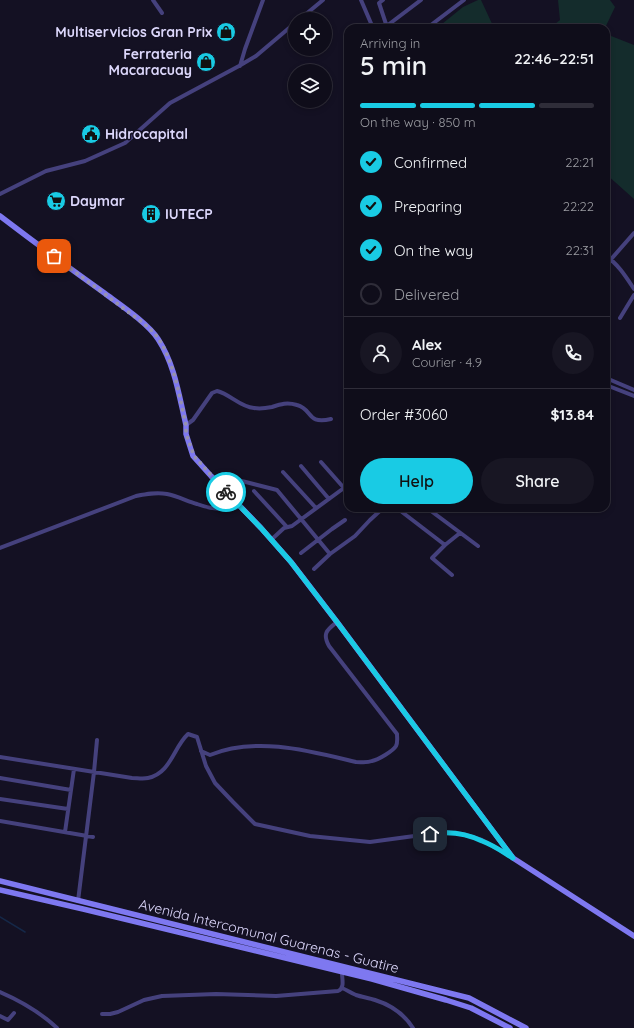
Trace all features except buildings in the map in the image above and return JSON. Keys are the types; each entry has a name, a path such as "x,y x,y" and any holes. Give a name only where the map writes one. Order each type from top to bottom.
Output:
{"main road":[{"path":"0,216 140,320 158,338 174,373 186,425 186,434 194,456 291,562 513,858 634,936"},
{"name":"Avenida Intercomunal Guarenas - Guatire","path":"0,882 469,998 526,1028"},
{"name":"Avenida Intercomunal Guarenas - Guatire","path":"0,890 372,979 471,1008 510,1028"}],"street":[{"path":"153,0 162,13"},
{"path":"239,66 263,0"},
{"path":"308,12 323,0"},
{"path":"363,0 372,24"},
{"path":"382,0 379,2 385,24"},
{"path":"390,24 421,0"},
{"path":"432,24 464,0"},
{"path":"0,194 46,171 85,161 125,143 170,103 256,56 288,29"},
{"path":"634,233 611,259 634,289"},
{"path":"620,318 634,295"},
{"path":"610,380 634,390"},
{"path":"610,387 634,396"},
{"path":"186,425 193,420 212,393 217,391 242,405 252,408 271,407 282,403 289,403 302,406 315,420 331,419"},
{"path":"321,462 344,484"},
{"path":"301,466 329,499"},
{"path":"283,472 316,508"},
{"path":"222,476 277,490 330,554"},
{"path":"272,540 284,528 292,526 344,488"},
{"path":"254,491 287,527"},
{"path":"0,548 136,496 152,493 168,494 199,505 215,508 236,509 240,506"},
{"path":"314,569 330,554 355,536 379,512"},
{"path":"402,512 445,545"},
{"path":"432,512 478,546"},
{"path":"301,553 345,520"},
{"path":"452,575 432,558 460,533"},
{"path":"201,751 210,755 221,751 241,748 260,746 279,747 303,750 356,762 373,761 390,752 396,746 398,740 396,734 326,640 326,633 329,628 337,622"},
{"path":"0,757 132,778 148,778 160,773 170,761 182,740 188,734 197,737 206,766 215,783 255,824 310,836 370,842 444,832 462,834 482,840 513,858"},
{"path":"78,901 87,836 97,740"},
{"path":"65,832 74,769"},
{"path":"0,778 71,790"},
{"path":"0,799 68,809"},
{"path":"0,821 93,837"},
{"path":"342,973 342,988"},
{"path":"102,1014 114,1013 144,1000 162,996 216,994 276,996 338,991 342,988"},
{"path":"342,988 357,995 386,1004 404,1017 413,1028"},
{"path":"0,992 31,1007 57,1028"},
{"path":"0,1016 8,1020 14,1013"}],"green space":[{"path":"481,0 492,24 442,24 463,7"},
{"path":"558,0 610,0 615,7 607,24 555,24 560,20"},
{"path":"610,36 634,45 634,199 610,178"}],"waterway":[{"path":"0,917 25,932"}],"way so far":[{"path":"54,256 140,320 158,338 174,373 186,425 186,434 194,456 226,492"}],"place":[{"name":"Multiservicios Gran Prix","path":"226,32"},
{"name":"Ferrateria Macaracuay","path":"206,62"},
{"name":"Hidrocapital","path":"91,134"},
{"name":"Daymar","path":"56,201"},
{"name":"IUTECP","path":"151,214"}],"route":[{"path":"226,492 291,562 513,858 482,840 462,834 444,832 430,834"}]}
